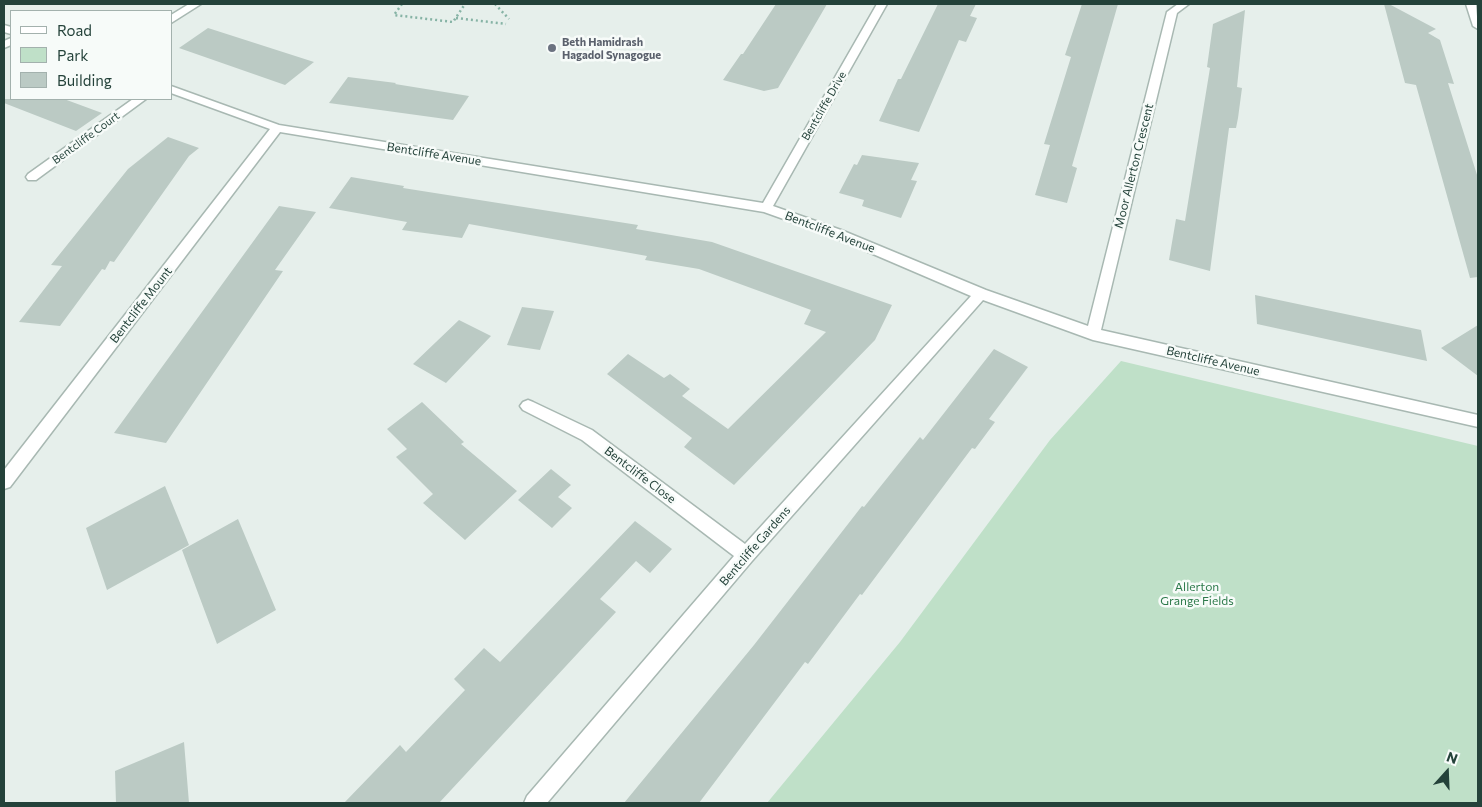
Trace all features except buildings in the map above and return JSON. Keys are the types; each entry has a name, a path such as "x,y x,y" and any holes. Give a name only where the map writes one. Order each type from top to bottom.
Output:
{"street":[{"path":"172,19 196,4"},
{"name":"Bentcliffe Drive","path":"766,208 882,4"},
{"name":"Moor Allerton Crescent","path":"1093,334 1172,12 1184,4"},
{"path":"1470,4 1478,26"},
{"name":"Bentcliffe Avenue","path":"172,89 277,128 766,208 836,233 981,294 1093,334 1478,421"},
{"name":"Bentcliffe Court","path":"32,177 139,100"},
{"name":"Bentcliffe Mount","path":"4,482 277,128"},
{"name":"Bentcliffe Gardens","path":"534,803 746,555 981,294"},
{"name":"Bentcliffe Close","path":"528,406 587,435 746,555"}],"path":[{"path":"402,4 394,15 453,22 465,4"},
{"path":"495,4 509,19"},
{"path":"456,18 506,24"}],"green space":[{"name":"Allerton Grange Fields","path":"1121,361 1478,446 1478,803 767,803 900,642 1050,440"}],"place":[{"name":"Beth Hamidrash Hagadol Synagogue","path":"552,48"}]}
